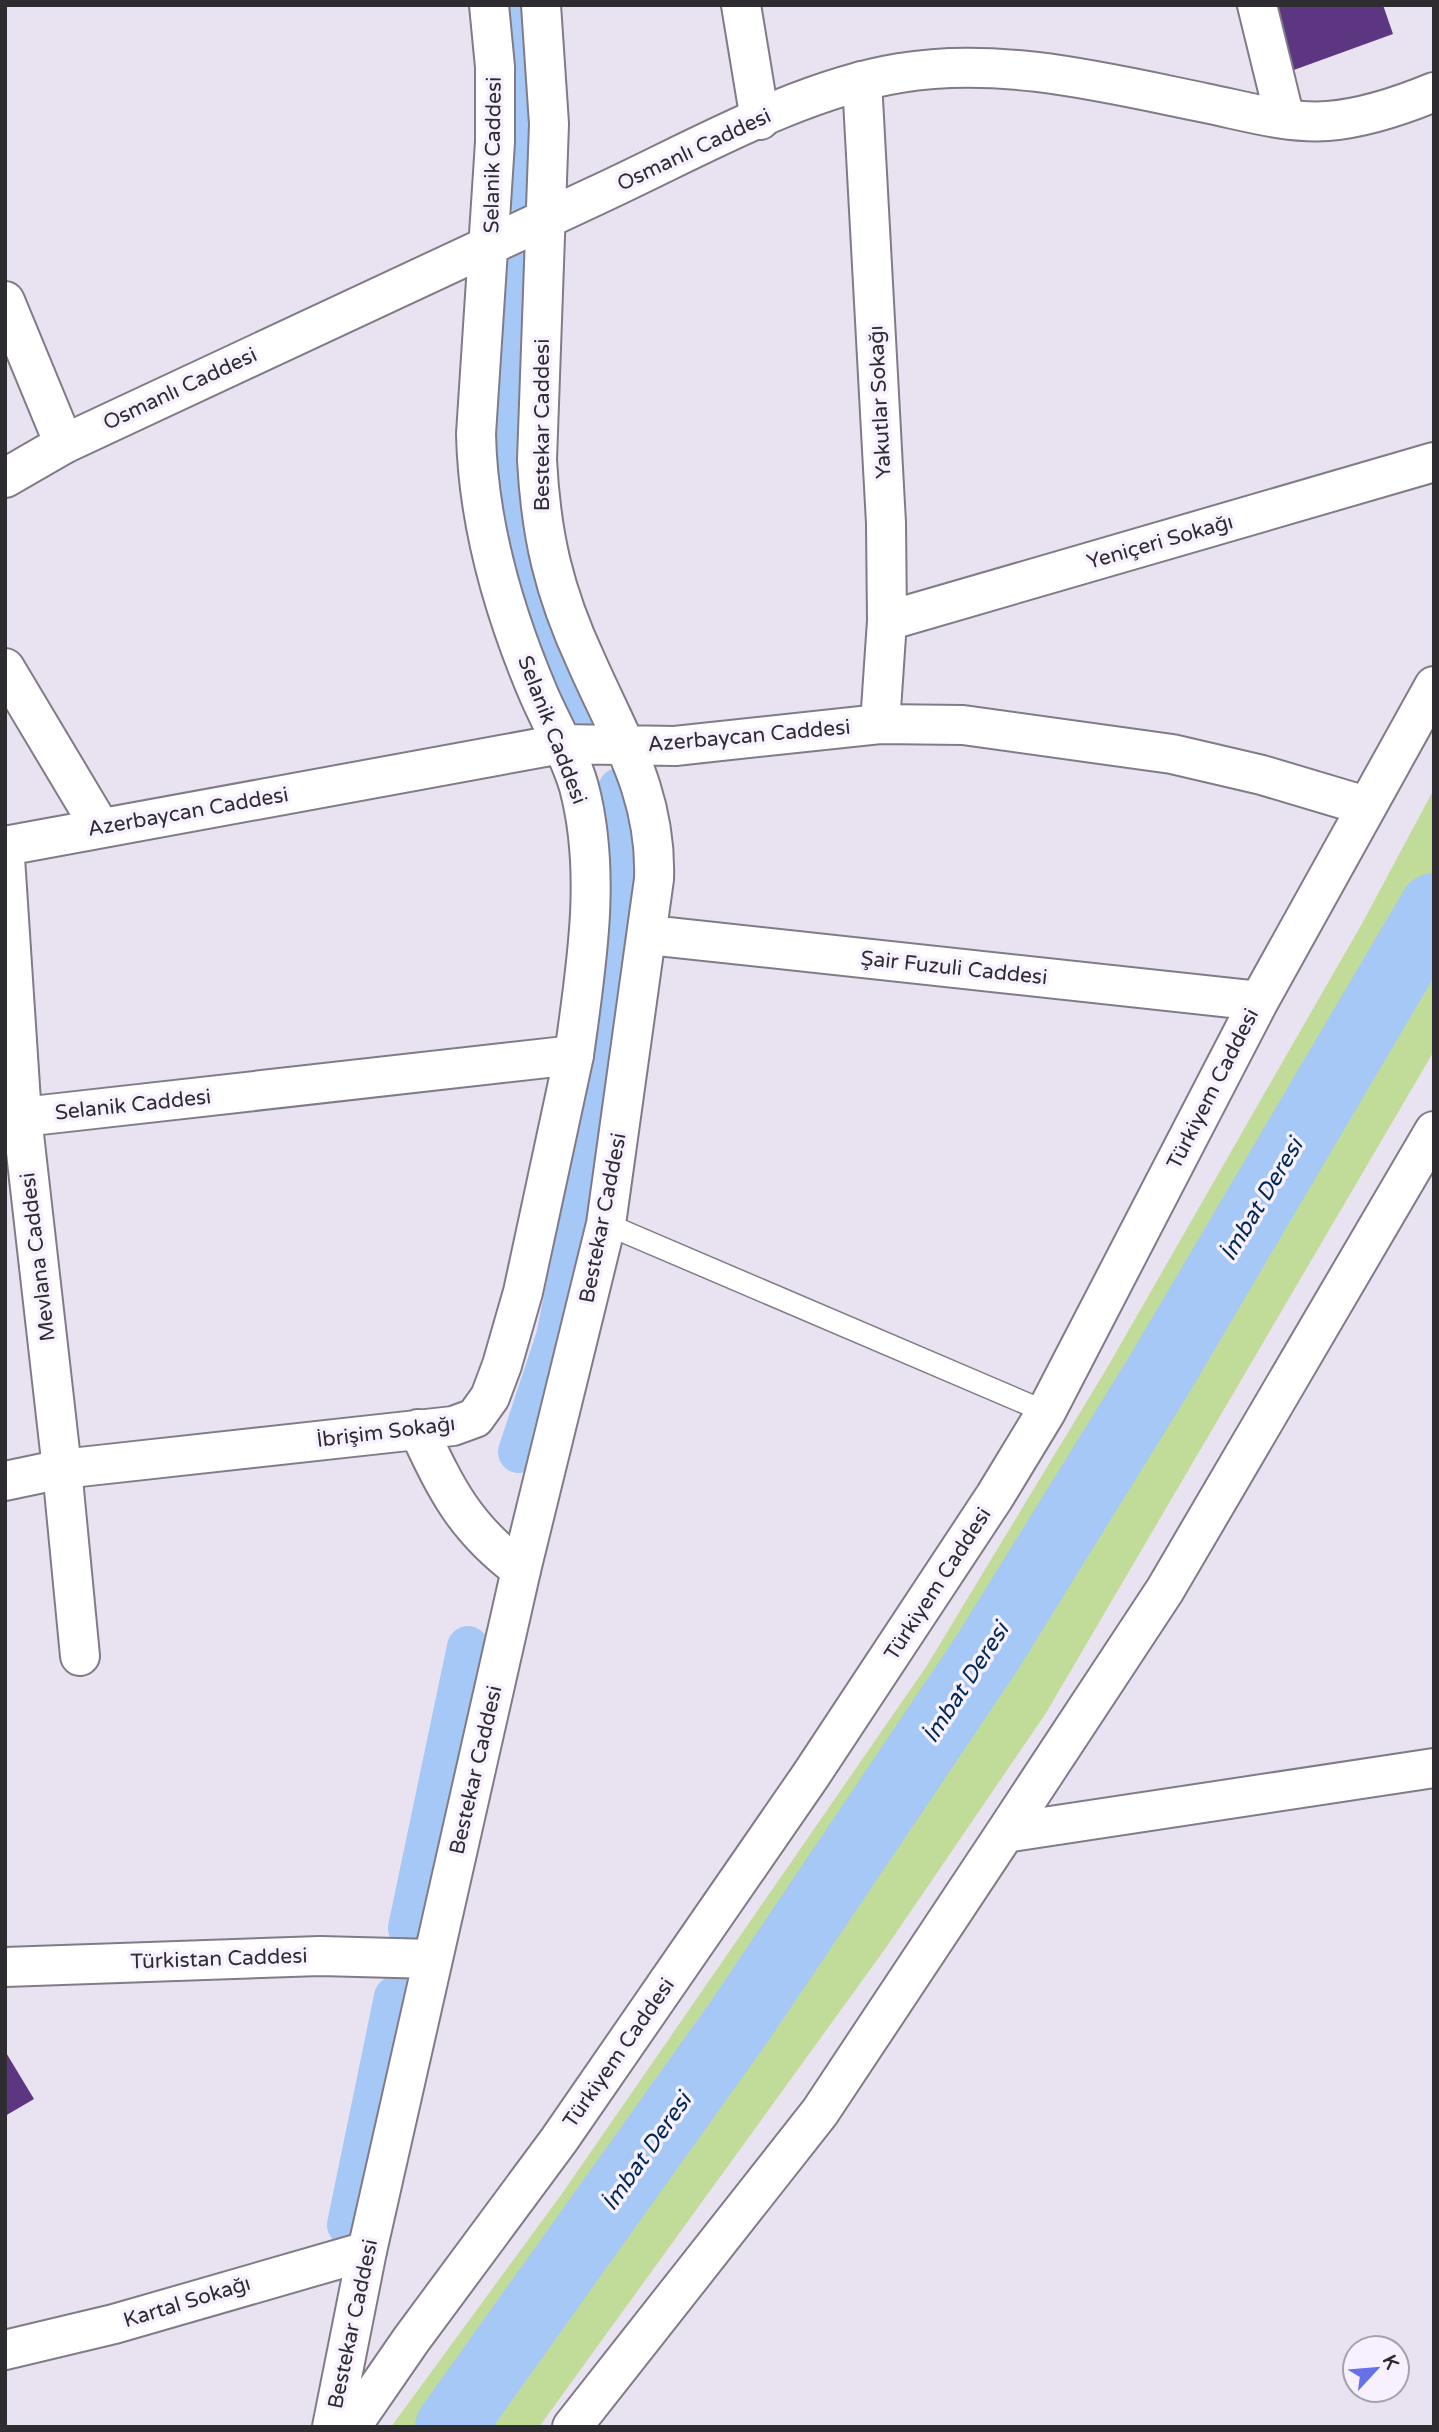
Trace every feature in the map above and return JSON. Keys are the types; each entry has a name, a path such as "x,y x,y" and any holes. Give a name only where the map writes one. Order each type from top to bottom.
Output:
{"street":[{"name":"Selanik Caddesi","path":"13,1118 574,1055 588,950 589,831 578,785 538,694 510,614 488,539 477,479 476,434 491,243 495,92 489,5"},
{"name":"Bestekar Caddesi","path":"332,2427 367,2251 433,1959 522,1570 606,1224 649,936 655,843 648,802 627,746 585,661 564,606 548,561 540,514 537,460 549,124 541,5"},
{"path":"741,5 760,120"},
{"path":"1257,5 1285,119"},
{"name":"Osmanlı Caddesi","path":"5,478 64,444 491,243 760,120 862,81 941,69 988,68 1084,81 1285,119 1327,121 1361,116 1434,92"},
{"name":"Yakutlar Sokağı","path":"862,81 886,523 887,621 880,724"},
{"path":"5,301 64,444"},
{"name":"Yeniçeri Sokağı","path":"887,621 1434,462"},
{"path":"5,668 100,827"},
{"name":"Türkiyem Caddesi","path":"351,2427 411,2340 559,2140 928,1602 1046,1412 1259,1001 1434,686"},
{"name":"Azerbaycan Caddesi","path":"5,846 561,744 627,746 721,743 880,724 963,725 1172,754 1262,775 1366,806"},
{"name":"Mevlana Caddesi","path":"5,858 13,1118 62,1469 80,1656"},
{"name":"Şair Fuzuli Caddesi","path":"649,936 1259,1001"},
{"name":"İbrişim Sokağı","path":"5,1481 62,1469 453,1426 475,1418 490,1397 523,1292 574,1055"},
{"path":"572,2427 820,2112 1165,1590 1434,1131"},
{"path":"418,1429 455,1503 473,1528 489,1546 522,1570"},
{"path":"1005,1833 1434,1768"},
{"name":"Türkistan Caddesi","path":"5,1967 320,1956 433,1959"},
{"name":"Kartal Sokağı","path":"5,2350 114,2324 367,2251"}],"lane":[{"path":"606,1224 1046,1412"}],"green space":[{"path":"1434,789 1434,1051 1046,1713 885,1949 539,2427 391,2427 561,2195 926,1667 1107,1368 1364,920"}],"building":[{"path":"1267,5 1383,5 1393,34 1291,71"},
{"path":"5,2051 34,2099 5,2116"}],"waterway":[{"path":"519,5 525,143 522,192"},
{"path":"517,269 506,489 511,534 581,705"},
{"path":"519,1452 557,1337 583,1208 624,954 631,855 619,789"},
{"name":"İmbat Deresi","path":"450,2427 741,2019 987,1653 1159,1375 1434,908"},
{"path":"409,1928 468,1647"},
{"path":"348,2225 395,1997"}]}
